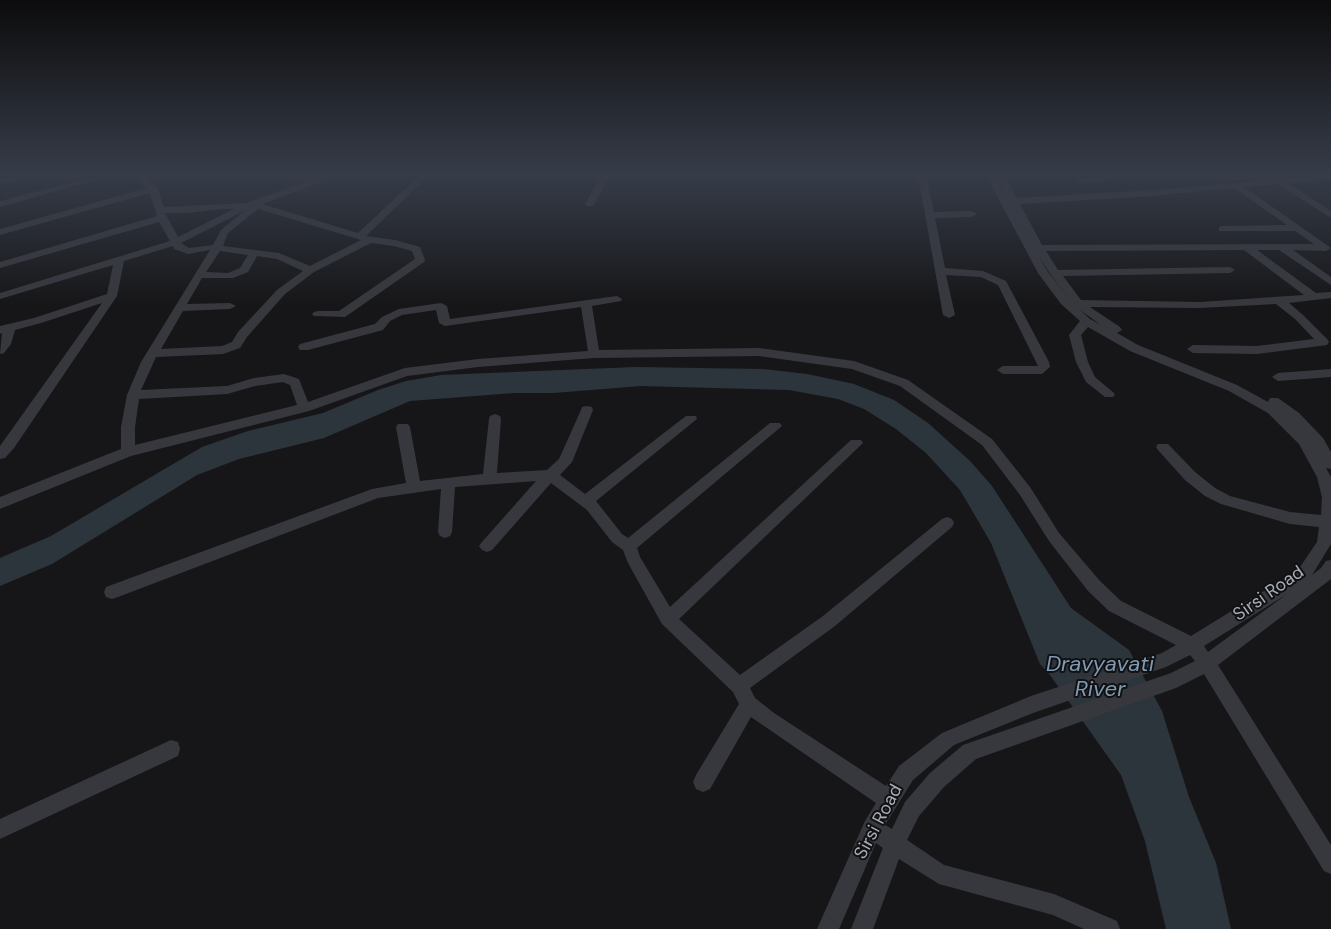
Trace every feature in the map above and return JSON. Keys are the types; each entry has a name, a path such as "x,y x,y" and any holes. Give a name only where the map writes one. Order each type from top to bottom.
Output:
{"street":[{"path":"0,232 49,218"},
{"path":"0,266 148,218"},
{"path":"163,218 178,247 188,251 207,247 279,256 310,270"},
{"path":"0,296 176,242 226,218"},
{"path":"128,452 128,426 133,395 153,353 217,248 224,232 239,218"},
{"path":"295,218 370,240 394,243 416,249 420,260 341,315 318,314"},
{"path":"359,237 379,218"},
{"path":"931,218 949,315"},
{"name":"Sirsi Road","path":"828,929 872,828 888,800 906,773 948,739 1031,705 1166,659 1192,645 1304,574 1324,544 1329,497 1328,477 1304,441 1273,410 1233,388 1134,348 1086,321 1071,302 1043,273 1017,218"},
{"name":"Sirsi Road","path":"1020,218 1071,302 1114,330 1162,353 1230,379 1269,398 1294,416 1318,441 1331,464"},
{"path":"1284,218 1328,249"},
{"path":"1222,229 1298,228"},
{"path":"153,353 223,350 236,345 242,335 281,292 310,270 370,240"},
{"path":"1245,246 1314,297"},
{"path":"1039,248 1280,246 1328,249"},
{"path":"1280,246 1331,282"},
{"path":"199,275 228,276 244,270 254,253"},
{"path":"0,454 9,445 112,296 118,260"},
{"path":"1055,273 1230,270"},
{"path":"940,272 983,274 1002,284 1044,367 1038,371 1003,370"},
{"path":"1071,302 1200,305 1279,301 1331,295"},
{"path":"0,350 5,344 5,328 37,321 112,296"},
{"path":"304,347 379,327 386,319 399,312 441,306 445,323 617,299"},
{"path":"1279,301 1299,317 1327,345"},
{"path":"586,303 594,354"},
{"path":"179,308 230,306"},
{"path":"1086,321 1075,335 1082,362 1090,379 1109,394"},
{"path":"1193,348 1257,350 1327,345"},
{"path":"0,503 128,452 304,408 406,372 493,362 594,354 759,352 854,365 904,384 988,442 1025,491 1054,537 1094,586 1115,606 1192,645 1207,663 1331,864"},
{"path":"1278,377 1331,373"},
{"path":"133,395 227,390 254,382 284,378 295,382 304,408"},
{"path":"487,546 550,475 565,462 587,410"},
{"path":"490,479 496,419"},
{"path":"586,501 691,419"},
{"path":"629,546 775,426"},
{"path":"403,427 414,486"},
{"path":"668,619 856,443"},
{"path":"1163,447 1190,476 1210,492 1226,500 1290,518 1327,522"},
{"path":"112,592 377,493 448,482 550,475 592,506 617,538 629,546 633,559 668,619 739,686 749,704 768,719 851,772 888,800"},
{"path":"445,532 448,482"},
{"path":"739,686 828,621 947,523"},
{"name":"Sirsi Road","path":"862,929 895,844 912,809 937,780 970,752 1176,680 1207,663 1327,573 1331,566"},
{"path":"703,782 749,704"},
{"path":"0,829 171,749"},
{"path":"872,828 939,874 1054,905 1109,929"}],"water":[{"name":"Dravyavati River","path":"635,367 763,369 807,374 854,384 894,400 928,423 970,461 992,486 1071,608 1129,650 1162,711 1189,797 1216,863 1231,929 1166,929 1145,841 1121,775 1050,675 1040,664 991,543 960,490 926,453 896,429 864,409 838,399 789,390 641,386 410,401 324,438 239,459 197,475 52,564 0,586 0,558 51,536 202,447 248,431 323,413 378,390 406,381 441,375"}]}
